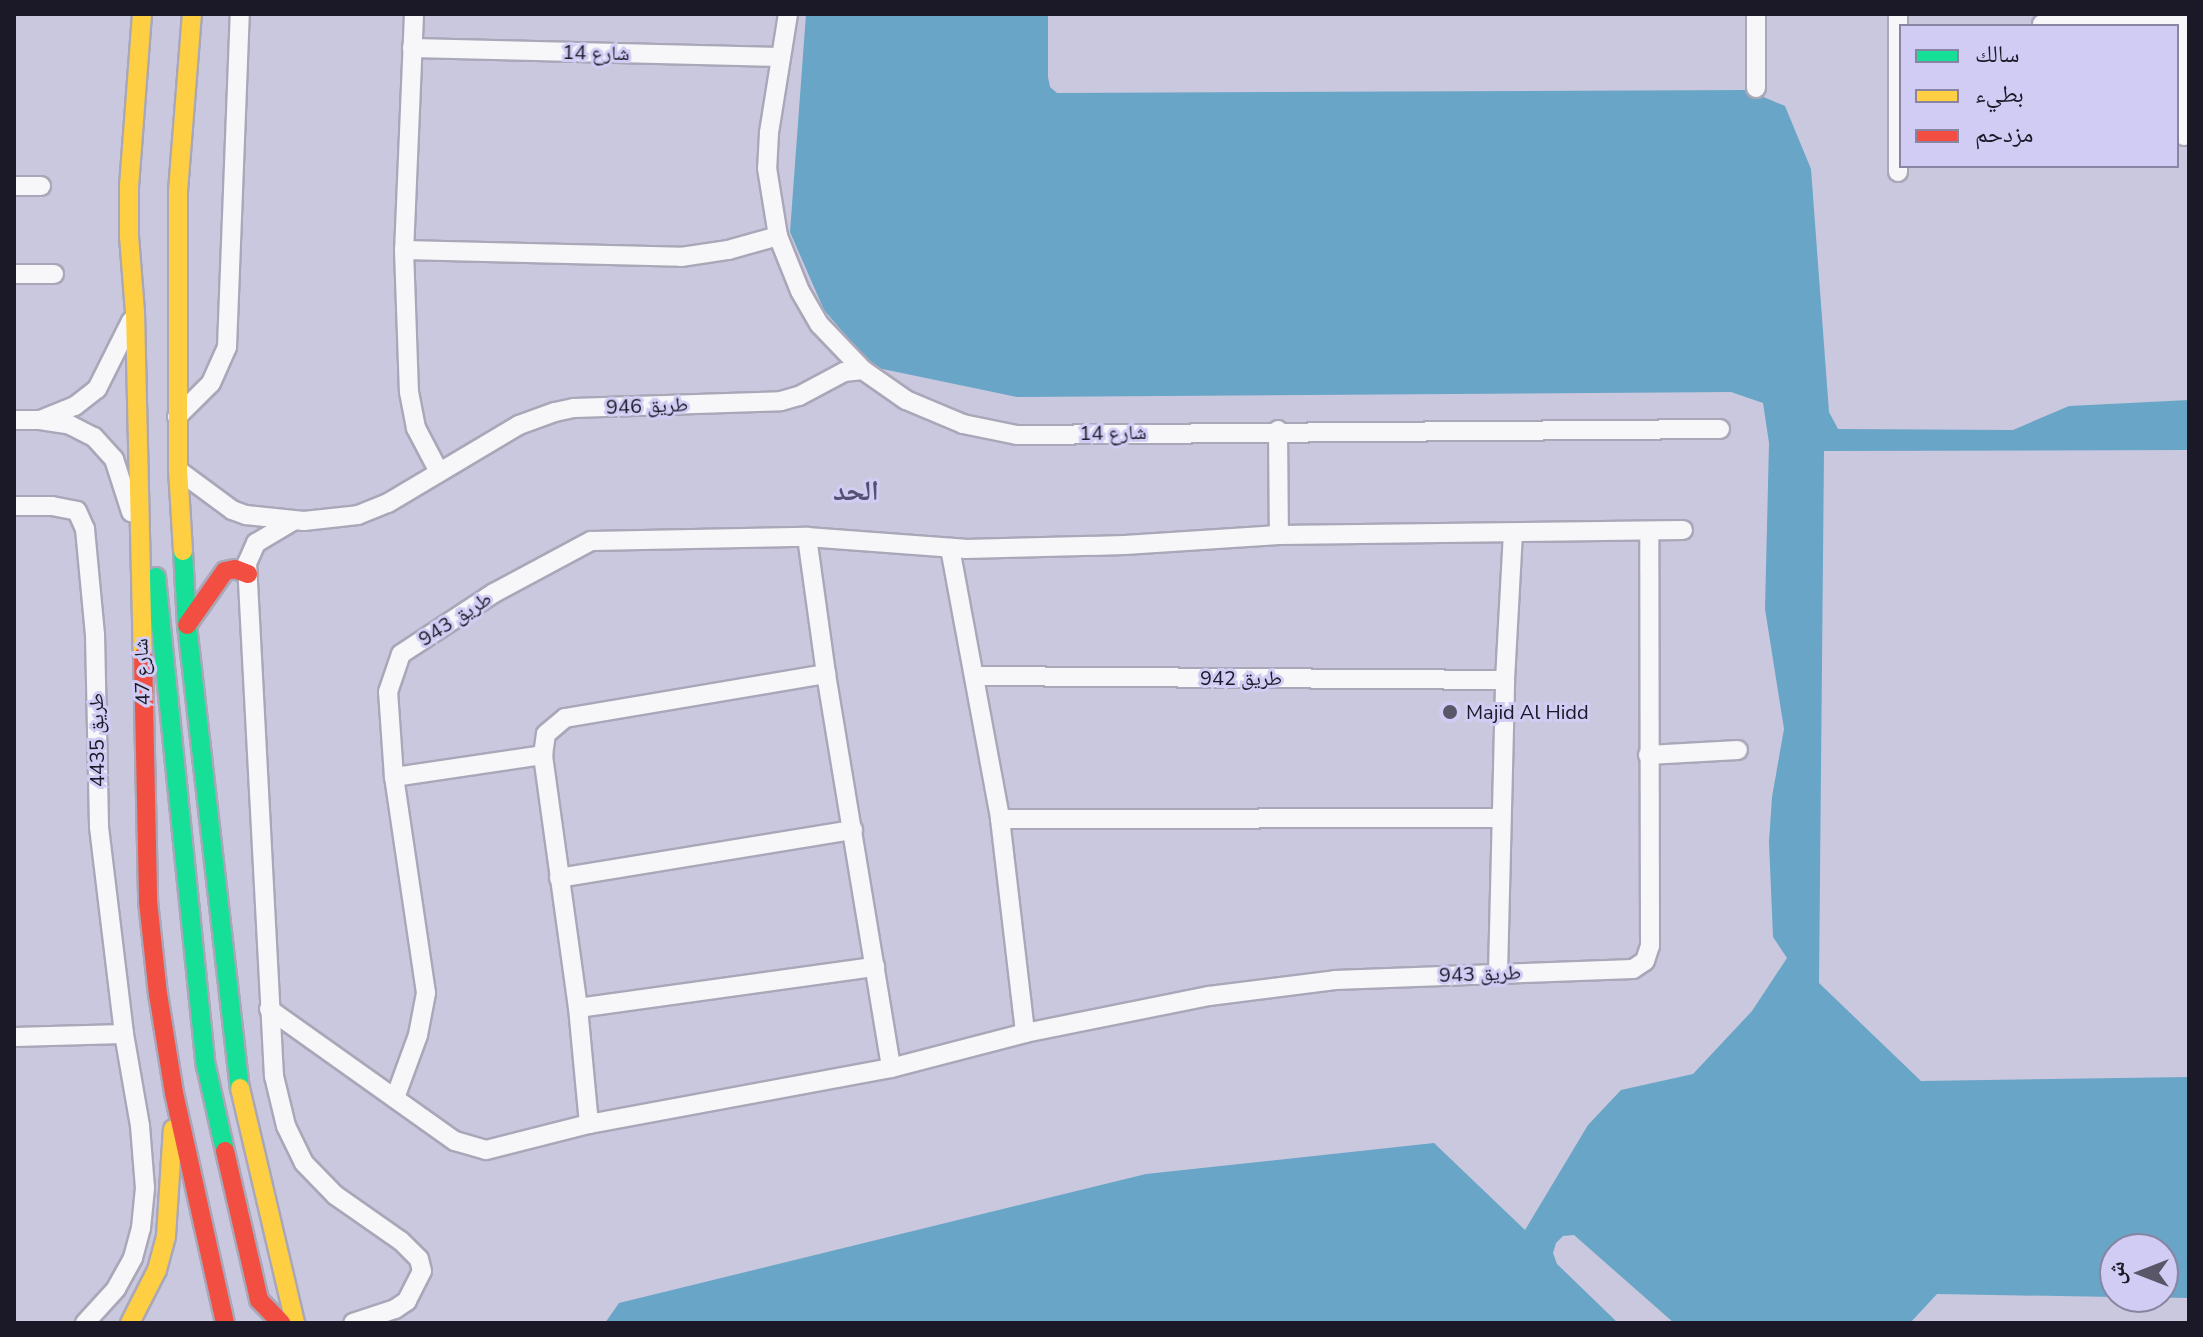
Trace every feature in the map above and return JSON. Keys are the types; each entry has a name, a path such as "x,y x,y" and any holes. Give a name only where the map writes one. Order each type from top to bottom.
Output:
{"street":[{"name":"شارع 47","path":"142,14 129,185 129,236 135,312 148,901 158,994 174,1093 225,1323"},
{"path":"192,14 178,191 178,470 187,625 239,1085 295,1323"},
{"path":"177,417 211,383 227,347 240,14"},
{"path":"414,14 404,250 410,405 416,428 439,472"},
{"name":"شارع 14","path":"788,14 767,168 778,236 800,291 820,325 863,370 906,400 963,424 1017,435 1278,430 1720,429"},
{"path":"1756,14 1756,88"},
{"path":"1898,14 1898,172"},
{"path":"2042,21 2186,22 2184,136"},
{"name":"شارع 14","path":"412,48 781,57"},
{"path":"14,186 41,186"},
{"path":"129,236 147,324 159,613 197,1003 218,1129 259,1300 281,1323"},
{"path":"404,250 681,257 728,250 778,236"},
{"path":"14,274 54,274"},
{"path":"40,420 75,406 97,389 118,354 135,312"},
{"name":"طريق 946","path":"178,470 232,510 270,520 358,515 388,503 519,425 555,412 574,408 781,401 844,372 863,370"},
{"path":"14,420 70,425 94,437 114,459 125,483 139,547"},
{"path":"1278,430 1279,535"},
{"name":"طريق 4435","path":"14,506 52,506 77,511 85,529 90,555 95,634 99,827 124,1034 140,1126 145,1188 141,1228 133,1258 116,1289 85,1323"},
{"path":"293,521 256,543 250,554 248,574 269,1009 279,1103 304,1163 335,1195 401,1241 420,1264 418,1283 407,1301 395,1309 353,1323"},
{"name":"طريق 943","path":"395,1098 418,1035 426,993 394,777 388,692 401,654 494,593 591,541 807,537 950,548 1125,545 1279,535 1683,530"},
{"name":"طريق 943","path":"269,1009 455,1141 475,1149 497,1150 589,1124 891,1068 1025,1033 1209,996 1335,980 1633,969 1645,961 1650,946 1649,532"},
{"path":"1498,973 1500,818 1513,533"},
{"path":"807,537 826,674 891,1068"},
{"path":"950,548 977,676 1000,819 1025,1033"},
{"path":"187,625 225,571 235,569 248,574"},
{"path":"589,1124 578,1008 543,755 546,734 565,718 826,674"},
{"name":"طريق 942","path":"977,676 1505,680"},
{"path":"1648,755 1738,750"},
{"path":"394,777 543,755"},
{"path":"1000,819 1500,818"},
{"path":"559,878 853,830"},
{"path":"578,1008 875,967"},
{"path":"14,1037 124,1034"},
{"path":"130,1323 153,1280 166,1236 174,1093"}],"water":[{"path":"806,14 1048,14 1048,77 1050,87 1057,93 1747,90 1785,106 1811,169 1829,412 1838,429 2013,430 2069,406 2189,400 2189,450 1824,451 1819,983 1921,1081 2189,1077 2189,1298 2179,1298 2179,1233 2099,1233 2099,1297 1937,1294 1910,1323 1674,1323 1574,1235 1563,1236 1556,1243 1553,1253 1557,1264 1618,1323 605,1323 619,1303 1146,1174 1434,1143 1525,1230 1588,1125 1621,1090 1693,1074 1752,1011 1787,958 1773,937 1769,842 1772,797 1784,729 1765,609 1769,443 1763,403 1731,392 1017,397 873,367 824,310 790,232"}],"traffic: fast":[{"path":"183,551 187,625 240,1088"},
{"path":"156,577 206,1066 225,1151"}],"traffic: slow":[{"path":"142,14 129,185 129,236 135,312 143,656"},
{"path":"183,551 178,470 178,191 192,14"},
{"path":"240,1088 295,1323"},
{"path":"130,1323 157,1270 166,1236 173,1129"}],"traffic: jam":[{"path":"187,625 225,571 235,569 248,574"},
{"path":"143,656 148,901 158,994 174,1093 225,1323"},
{"path":"225,1151 259,1300 281,1323"}],"place":[{"name":"Majid Al Hidd","path":"1450,712"}],"district":[{"name":"الحد","path":"856,491"}]}
